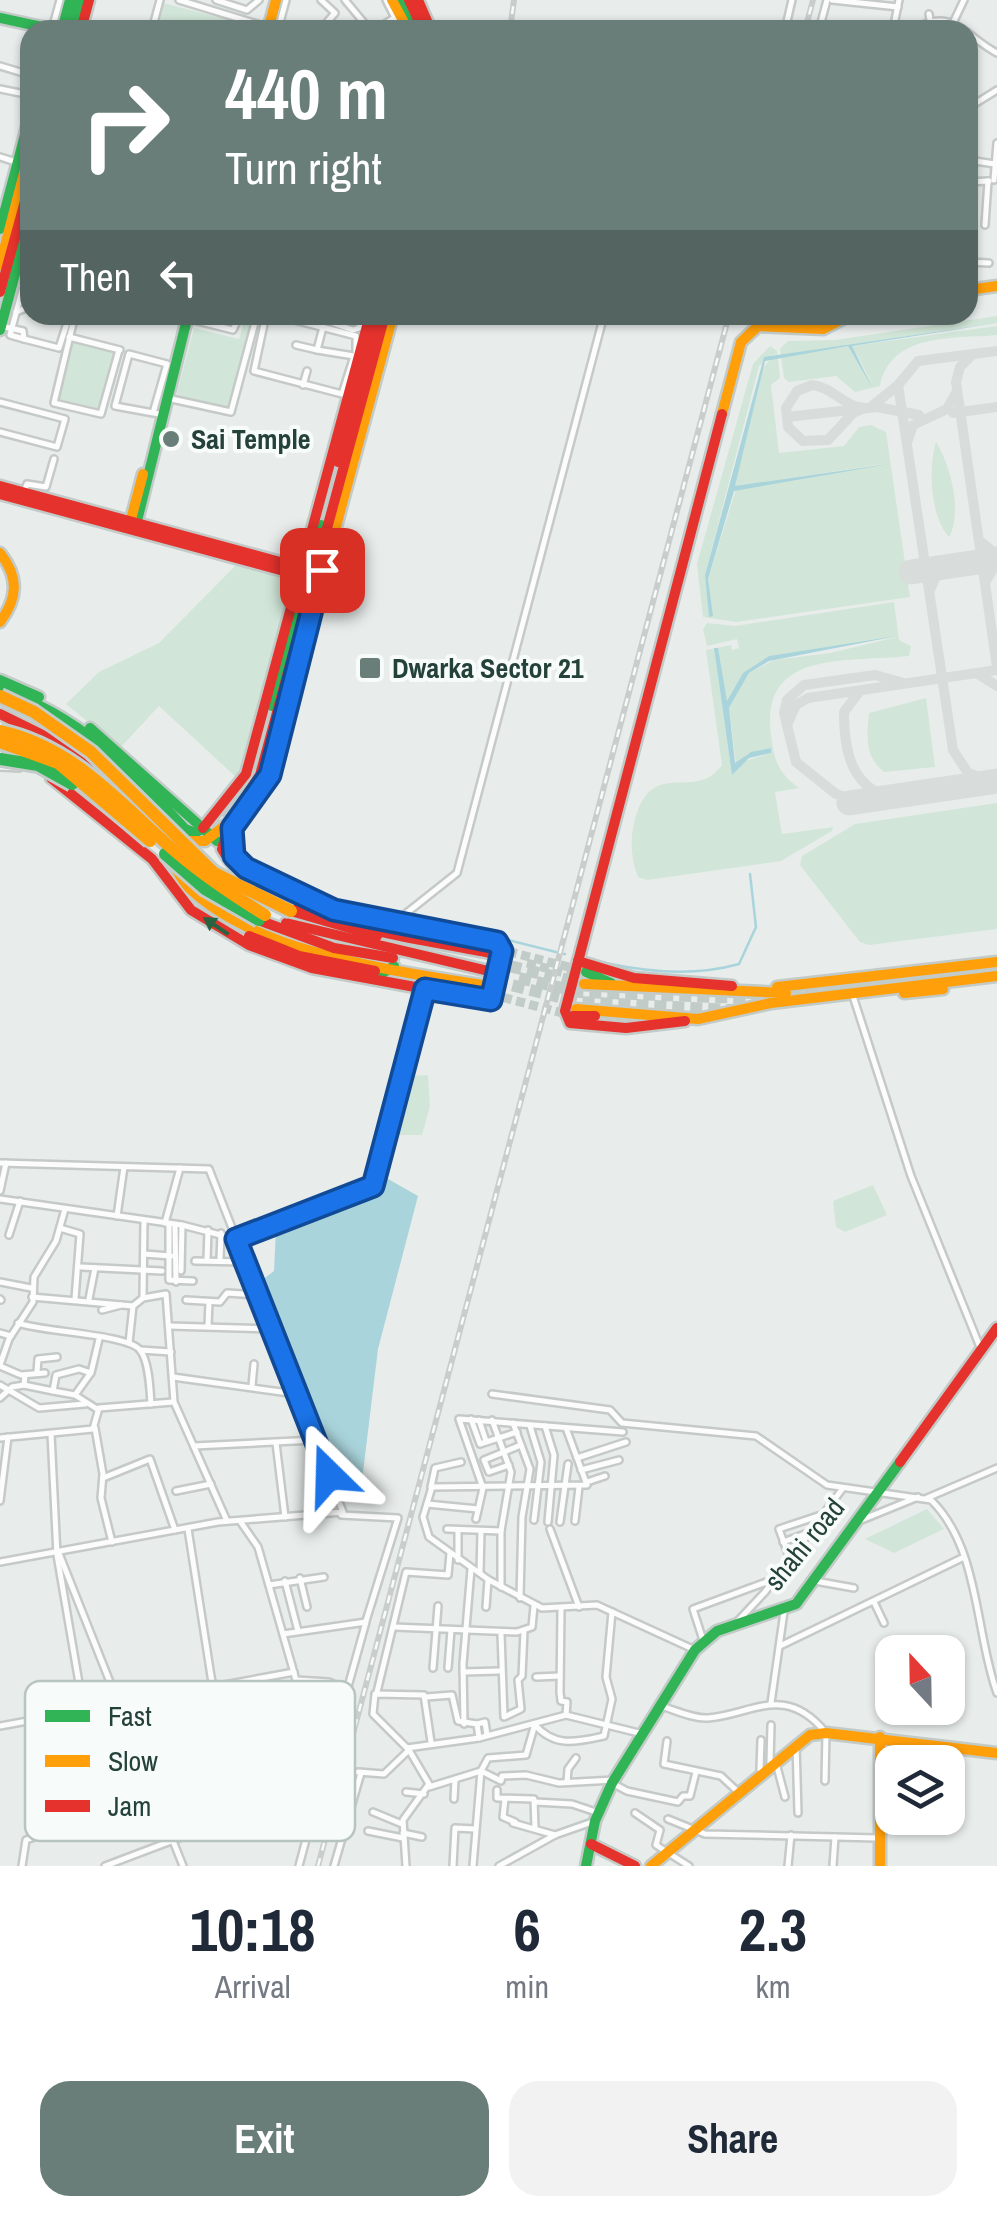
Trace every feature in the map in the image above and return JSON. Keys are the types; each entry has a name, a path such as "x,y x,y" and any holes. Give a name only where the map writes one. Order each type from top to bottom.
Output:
{"main road":[{"path":"0,229 20,170"},
{"path":"0,266 20,173"},
{"path":"0,292 20,242"},
{"path":"4,328 20,294"},
{"path":"133,526 184,325"},
{"path":"133,526 156,414 166,398 184,325"},
{"path":"368,325 356,356 277,714 270,775 232,828 234,856 246,868 322,906 476,950 494,971"},
{"path":"159,828 182,836 196,833 246,774 308,573 370,325"},
{"path":"218,842 254,789 390,325"},
{"path":"831,325 823,329 758,326 742,342 583,974 565,1011 570,1023 626,1028 698,1019 771,1003 980,980 997,972"},
{"path":"0,486 133,526"},
{"path":"0,494 308,573"},
{"path":"0,553 11,566 16,587 14,601 0,622"},
{"path":"0,680 86,725 204,828 218,842 232,870 278,898 398,928 501,944 491,1000 425,989 392,965 334,948 266,913 210,880 50,746 0,731"},
{"path":"0,692 48,712 92,742 194,845 218,842"},
{"path":"0,692 33,699 74,723 158,800 182,836"},
{"path":"0,692 69,730 232,886 266,913"},
{"path":"0,706 48,728 109,778 159,828 176,874 242,922 298,948 392,965"},
{"path":"0,714 63,745 109,778"},
{"path":"0,741 152,859 178,897 229,935 299,965 494,971"},
{"path":"0,741 58,763 205,890 266,913 290,911 388,939 392,965"},
{"path":"0,759 52,772 115,819 127,821"},
{"path":"249,936 299,956 494,971"},
{"path":"583,974 762,988 997,972"},
{"path":"583,974 613,984 789,993 997,972"},
{"path":"574,1012 698,1019"},
{"name":"shahi road","path":"699,1646 734,1625 784,1612 796,1604 997,1328"},
{"path":"586,1866 597,1817 613,1781 639,1733 699,1646"},
{"path":"651,1866 768,1765 796,1744 826,1732 997,1756"},
{"path":"880,1740 880,1866"},
{"path":"590,1844 635,1866"}],"street":[{"path":"179,0 243,20"},
{"path":"216,0 247,10 259,0"},
{"path":"321,0 335,13 329,20"},
{"path":"344,0 363,20"},
{"path":"351,6 358,0"},
{"path":"389,0 399,20"},
{"path":"829,0 898,4"},
{"path":"954,0 963,1"},
{"path":"930,14 931,20"},
{"path":"390,20 396,17"},
{"path":"994,98 997,90"},
{"path":"984,225 997,143"},
{"path":"978,262 988,263"},
{"path":"20,298 16,312 4,328 23,331 24,339 59,348 71,325"},
{"path":"16,312 20,310"},
{"path":"211,325 233,330 235,325"},
{"path":"166,398 231,412 254,325"},
{"path":"264,325 253,370 344,394 356,356 356,336 315,325"},
{"path":"337,325 353,330 362,325"},
{"path":"398,928 457,873 601,325"},
{"path":"317,350 323,327"},
{"path":"68,332 53,401 102,413 119,350"},
{"path":"68,332 173,363"},
{"path":"296,346 356,356"},
{"path":"129,354 167,364 156,414 115,406 129,354"},
{"path":"303,385 307,371"},
{"path":"0,402 65,419 57,446 0,432"},
{"path":"24,493 27,484 46,487 54,459"},
{"path":"0,767 37,769"},
{"path":"0,1199 173,1224 236,1239 373,1186 425,989"},
{"path":"853,996 911,1176 981,1350"},
{"path":"0,1191 3,1163 204,1166 212,1173 342,1515"},
{"path":"117,1216 124,1167"},
{"path":"180,1167 170,1280 193,1281"},
{"path":"9,1235 20,1201"},
{"path":"56,1357 38,1359 41,1372 25,1376 0,1365 10,1336 32,1298 30,1288 66,1209"},
{"path":"143,1298 144,1220"},
{"path":"173,1224 175,1256 181,1271"},
{"path":"60,1228 79,1232 81,1267 75,1300"},
{"path":"207,1260 208,1230"},
{"path":"220,1259 221,1233"},
{"path":"144,1254 175,1256"},
{"path":"195,1261 245,1262"},
{"path":"81,1267 162,1271"},
{"path":"89,1300 95,1268"},
{"path":"0,1282 30,1288"},
{"path":"186,1300 222,1301 227,1293 258,1295"},
{"path":"32,1298 133,1306 143,1298 167,1295 174,1402 227,1521"},
{"path":"208,1326 209,1302"},
{"path":"102,1310 122,1306"},
{"path":"129,1342 133,1306"},
{"path":"18,1322 35,1330 74,1331 129,1342 140,1350 171,1352"},
{"path":"170,1326 270,1329"},
{"path":"0,1334 10,1336"},
{"path":"75,1395 91,1373 99,1339"},
{"path":"140,1350 151,1404"},
{"path":"252,1387 254,1364"},
{"path":"52,1391 56,1376 79,1369 91,1373"},
{"path":"24,1385 25,1376"},
{"path":"173,1378 296,1394"},
{"path":"0,1385 39,1408 86,1404"},
{"path":"0,1398 24,1385 75,1395 97,1409 174,1402"},
{"path":"492,1394 610,1410 622,1424 756,1436 771,1443 814,1478 842,1488 924,1497 938,1508 976,1586 985,1658 997,1693"},
{"path":"97,1409 101,1498 112,1542"},
{"path":"471,1419 479,1443 516,1432"},
{"path":"480,1420 486,1442"},
{"path":"492,1420 509,1465 501,1531 501,1588"},
{"path":"476,1519 483,1488 458,1421 492,1420 623,1432"},
{"path":"513,1423 530,1469 520,1598"},
{"path":"530,1424 541,1462 534,1520"},
{"path":"546,1426 554,1455 549,1526 579,1606"},
{"path":"0,1501 4,1437 96,1428"},
{"path":"566,1428 586,1482"},
{"path":"52,1434 58,1551 79,1681"},
{"path":"194,1446 315,1440"},
{"path":"276,1442 286,1517"},
{"path":"577,1458 626,1442"},
{"path":"509,1465 487,1470 484,1459 521,1444"},
{"path":"103,1478 150,1459 176,1530"},
{"path":"582,1470 620,1460"},
{"path":"461,1462 434,1468 423,1517 430,1537 458,1560 534,1606 561,1610 594,1604 699,1646"},
{"path":"560,1522 568,1464"},
{"path":"853,1523 997,1468"},
{"path":"575,1521 580,1488 605,1476"},
{"path":"176,1492 211,1484"},
{"path":"432,1487 580,1488"},
{"path":"734,1625 790,1559 842,1488"},
{"path":"426,1504 478,1509"},
{"path":"790,1559 779,1528 824,1514"},
{"path":"0,1562 227,1521 342,1515 398,1518 351,1681"},
{"path":"240,1521 256,1542 298,1681 325,1681"},
{"path":"188,1528 215,1681"},
{"path":"447,1529 501,1531"},
{"path":"458,1530 458,1560"},
{"path":"480,1530 480,1574"},
{"path":"783,1542 810,1532"},
{"path":"58,1551 112,1681"},
{"path":"429,1787 408,1749 372,1711 406,1572 448,1574 450,1553"},
{"path":"780,1646 963,1558"},
{"path":"464,1724 463,1672 471,1569"},
{"path":"268,1585 324,1577"},
{"path":"300,1578 307,1607"},
{"path":"699,1646 692,1609 775,1578"},
{"path":"285,1580 298,1631"},
{"path":"486,1607 488,1580"},
{"path":"812,1580 854,1588"},
{"path":"874,1602 884,1623"},
{"path":"433,1668 438,1606"},
{"path":"393,1626 501,1634 524,1631 532,1628 534,1606"},
{"path":"561,1610 560,1676 566,1715"},
{"path":"535,1722 548,1739 570,1743 603,1736 612,1698 606,1677 612,1612"},
{"path":"770,1704 784,1612"},
{"path":"283,1634 366,1621"},
{"path":"448,1668 451,1630"},
{"path":"501,1634 504,1717 521,1709 518,1680 522,1676 524,1631"},
{"path":"463,1672 501,1670"},
{"path":"250,1681 294,1672"},
{"path":"536,1676 560,1676"},
{"path":"377,1692 426,1697 452,1695 458,1722 485,1722 487,1736"},
{"path":"426,1697 431,1742"},
{"path":"661,1706 705,1718 770,1704 806,1716 826,1732 825,1781"},
{"path":"355,1787 359,1772 384,1774 408,1749 431,1742 478,1738 566,1715 639,1733"},
{"path":"0,1726 25,1722"},
{"path":"473,1866 481,1771 488,1758 526,1755 535,1722"},
{"path":"476,1724 478,1738"},
{"path":"768,1765 770,1725"},
{"path":"760,1740 785,1796"},
{"path":"667,1741 662,1763 722,1776 737,1791"},
{"path":"796,1744 798,1814"},
{"path":"567,1782 568,1768 576,1758"},
{"path":"406,1866 402,1824 429,1787 481,1771 501,1781"},
{"path":"535,1828 533,1798 498,1798 502,1776 520,1775 542,1782 613,1781 627,1791 678,1802 683,1796 690,1796 696,1772"},
{"path":"454,1799 455,1780"},
{"path":"479,1790 497,1790"},
{"path":"406,1792 424,1794"},
{"path":"505,1799 503,1817 555,1836"},
{"path":"535,1802 572,1804 597,1817"},
{"path":"374,1812 402,1824"},
{"path":"635,1814 659,1830 656,1843 689,1866"},
{"path":"499,1866 597,1817"},
{"path":"668,1820 705,1834 881,1838"},
{"path":"453,1866 454,1828 475,1830"},
{"path":"368,1830 422,1836"},
{"path":"788,1866 791,1835"},
{"path":"833,1866 835,1837"},
{"path":"22,1866 26,1841"},
{"path":"105,1866 171,1841"},
{"path":"174,1841 183,1866"},
{"path":"299,1866 306,1841"},
{"path":"334,1866 341,1841"}],"green space":[{"path":"163,3 230,20 159,20"},
{"path":"997,316 997,323 782,355 848,346 873,385 852,346 997,326 997,335 944,339 911,347 886,368 880,386 855,392 836,376 789,382 784,378 780,349 788,341 835,340 936,325 978,325 978,319"},
{"path":"243,325 250,325 228,410 176,396 194,328 239,339"},
{"path":"72,342 114,353 99,412 57,401"},
{"path":"770,346 777,351 780,378 771,385 779,453 844,446 859,427 871,425 886,432 910,597 736,622 703,617 697,564 753,364","holes":["777,352 761,370 734,487 889,463 736,489 708,579 710,617 705,575 759,366"]},
{"path":"936,442 946,463 955,502 949,537 938,517 932,491"},
{"path":"236,565 292,580 238,779 159,706 120,748 66,704 99,672 159,643"},
{"path":"894,602 899,640 911,646 909,656 813,666 794,674 779,687 771,707 774,752 782,771 799,788 775,792 782,834 833,827 832,831 781,861 647,880 638,877 633,857 634,823 642,802 651,790 699,781 722,765 706,650 714,648 731,645 732,650 739,648 737,639 707,646 703,629 707,623 735,626","holes":["897,637 830,653 774,660 749,673 729,708 736,764 747,754 770,748 770,753 745,761 732,775 714,648 726,704 743,673 769,656"]},
{"path":"926,698 935,767 884,772 870,752 869,713"},
{"path":"997,803 997,929 869,945 860,942 800,865 802,856 855,824"},
{"path":"428,1075 430,1106 422,1135 388,1135 404,1076"},
{"path":"873,1185 887,1215 845,1232 836,1227 833,1201"},
{"path":"927,1509 944,1529 894,1553 865,1539"}],"water":[{"path":"997,323 852,346 872,387 848,346 765,361 735,486 889,464 734,491 708,579 713,616 709,617 705,575 764,357"},
{"path":"897,636 769,661 749,673 729,708 735,763 751,752 771,748 771,753 749,758 732,775 714,648 718,648 727,701 743,673 769,656"},
{"path":"381,1175 418,1196 378,1349 360,1497 339,1489 261,1281 274,1271 276,1230 370,1194"}],"waterway":[{"path":"588,959 663,971 701,971 739,964 756,927 750,874"},
{"path":"421,924 456,927 556,952"}],"taxiway":[{"path":"993,782 968,773 953,750 898,385 918,361 997,351"},
{"path":"971,356 960,367 956,382 997,667"},
{"path":"812,385 826,389 865,408 853,413 828,440 803,441 788,427 786,408 797,391 812,385"},
{"path":"871,407 898,385"},
{"path":"908,440 913,425 947,409 956,393"},
{"path":"787,417 877,407 919,415"},
{"path":"953,413 997,407"},
{"path":"981,542 997,555"},
{"path":"986,581 997,563"},
{"path":"930,590 936,576 956,565"},
{"path":"788,723 796,705 808,698 997,670"},
{"path":"978,674 997,686"},
{"path":"858,801 836,794 796,762 784,713 787,700 804,685 875,675 904,683"},
{"path":"859,692 844,712 848,752 865,784 888,797"}],"runway":[{"path":"911,572 997,559"},
{"path":"849,803 997,781"}],"tunnel":[{"path":"204,836 250,783 272,706"},
{"path":"218,916 249,936"},
{"path":"495,948 580,970"},
{"path":"492,962 568,980"},
{"path":"527,963 583,978"},
{"path":"519,978 580,992 745,998 975,967"},
{"path":"495,981 579,1002 730,1010"},
{"path":"490,994 570,1015"}],"railway":[{"path":"511,20 514,0"},
{"path":"808,20 813,0"},
{"path":"355,1726 726,325"},
{"path":"318,1866 325,1841"}],"traffic: fast":[{"path":"65,20 70,0"},
{"path":"74,20 80,0"},
{"path":"400,0 410,20"},
{"path":"0,18 20,22"},
{"path":"0,229 20,154"},
{"path":"0,330 20,255"},
{"path":"136,525 186,325"},
{"path":"272,706 321,525"},
{"path":"0,680 39,697"},
{"path":"0,690 28,700 79,729 124,765 185,829 195,833 203,828"},
{"path":"90,728 217,841"},
{"path":"0,759 38,765 72,784"},
{"path":"165,854 205,889 259,920"},
{"path":"373,979 394,966"},
{"path":"586,972 611,983"},
{"path":"586,1866 595,1821 612,1783 695,1650 717,1631 796,1604 900,1462"}],"traffic: slow":[{"path":"271,20 276,0"},
{"path":"392,0 403,20"},
{"path":"0,265 20,188"},
{"path":"978,289 997,286"},
{"path":"246,866 230,845 233,828 269,775 390,325"},
{"path":"722,414 741,342 758,326 823,329 831,325"},
{"path":"129,527 143,474"},
{"path":"0,553 11,571 14,588 0,622"},
{"path":"0,696 34,712 91,752 214,873 291,911"},
{"path":"0,731 27,739 74,764 187,861 265,915"},
{"path":"0,742 58,763 150,841"},
{"path":"178,841 205,841 227,824"},
{"path":"169,856 189,888 253,930 292,945 375,967 493,987"},
{"path":"777,987 997,962"},
{"path":"576,1009 698,1019 771,1003 997,976"},
{"path":"584,984 786,993"},
{"path":"904,993 943,989"},
{"path":"651,1866 810,1735 826,1733 997,1753"},
{"path":"880,1737 880,1866"}],"traffic: jam":[{"path":"84,20 89,0"},
{"path":"409,0 418,20"},
{"path":"418,0 427,20"},
{"path":"0,292 20,219"},
{"path":"203,828 246,774 367,325"},
{"path":"338,462 375,325"},
{"path":"382,325 260,775 230,820 222,849 242,874 271,894 306,910 386,933 495,954"},
{"path":"685,1021 626,1028 570,1023 565,1011 722,414"},
{"path":"0,486 306,569"},
{"path":"0,494 306,577"},
{"path":"0,714 63,745 117,785"},
{"path":"51,778 152,859 191,910 249,945 312,968 491,1001 501,945 334,911 246,866"},
{"path":"291,911 377,936"},
{"path":"261,921 334,948 393,958"},
{"path":"286,923 497,973"},
{"path":"249,936 299,956 375,971"},
{"path":"578,961 634,978 732,986"},
{"path":"464,988 490,994"},
{"path":"573,1016 595,1016"},
{"path":"900,1462 997,1328"},
{"path":"591,1844 635,1866"}],"place":[{"name":"Sai Temple","path":"171,439"},
{"name":"Dwarka Sector 21","path":"370,668"}],"route":[{"path":"322,570 270,775 262,792 232,828 231,850 246,868 334,910 392,925 497,942 502,951 491,1000 425,989 373,1186 306,1216 236,1239 329,1475"}]}
